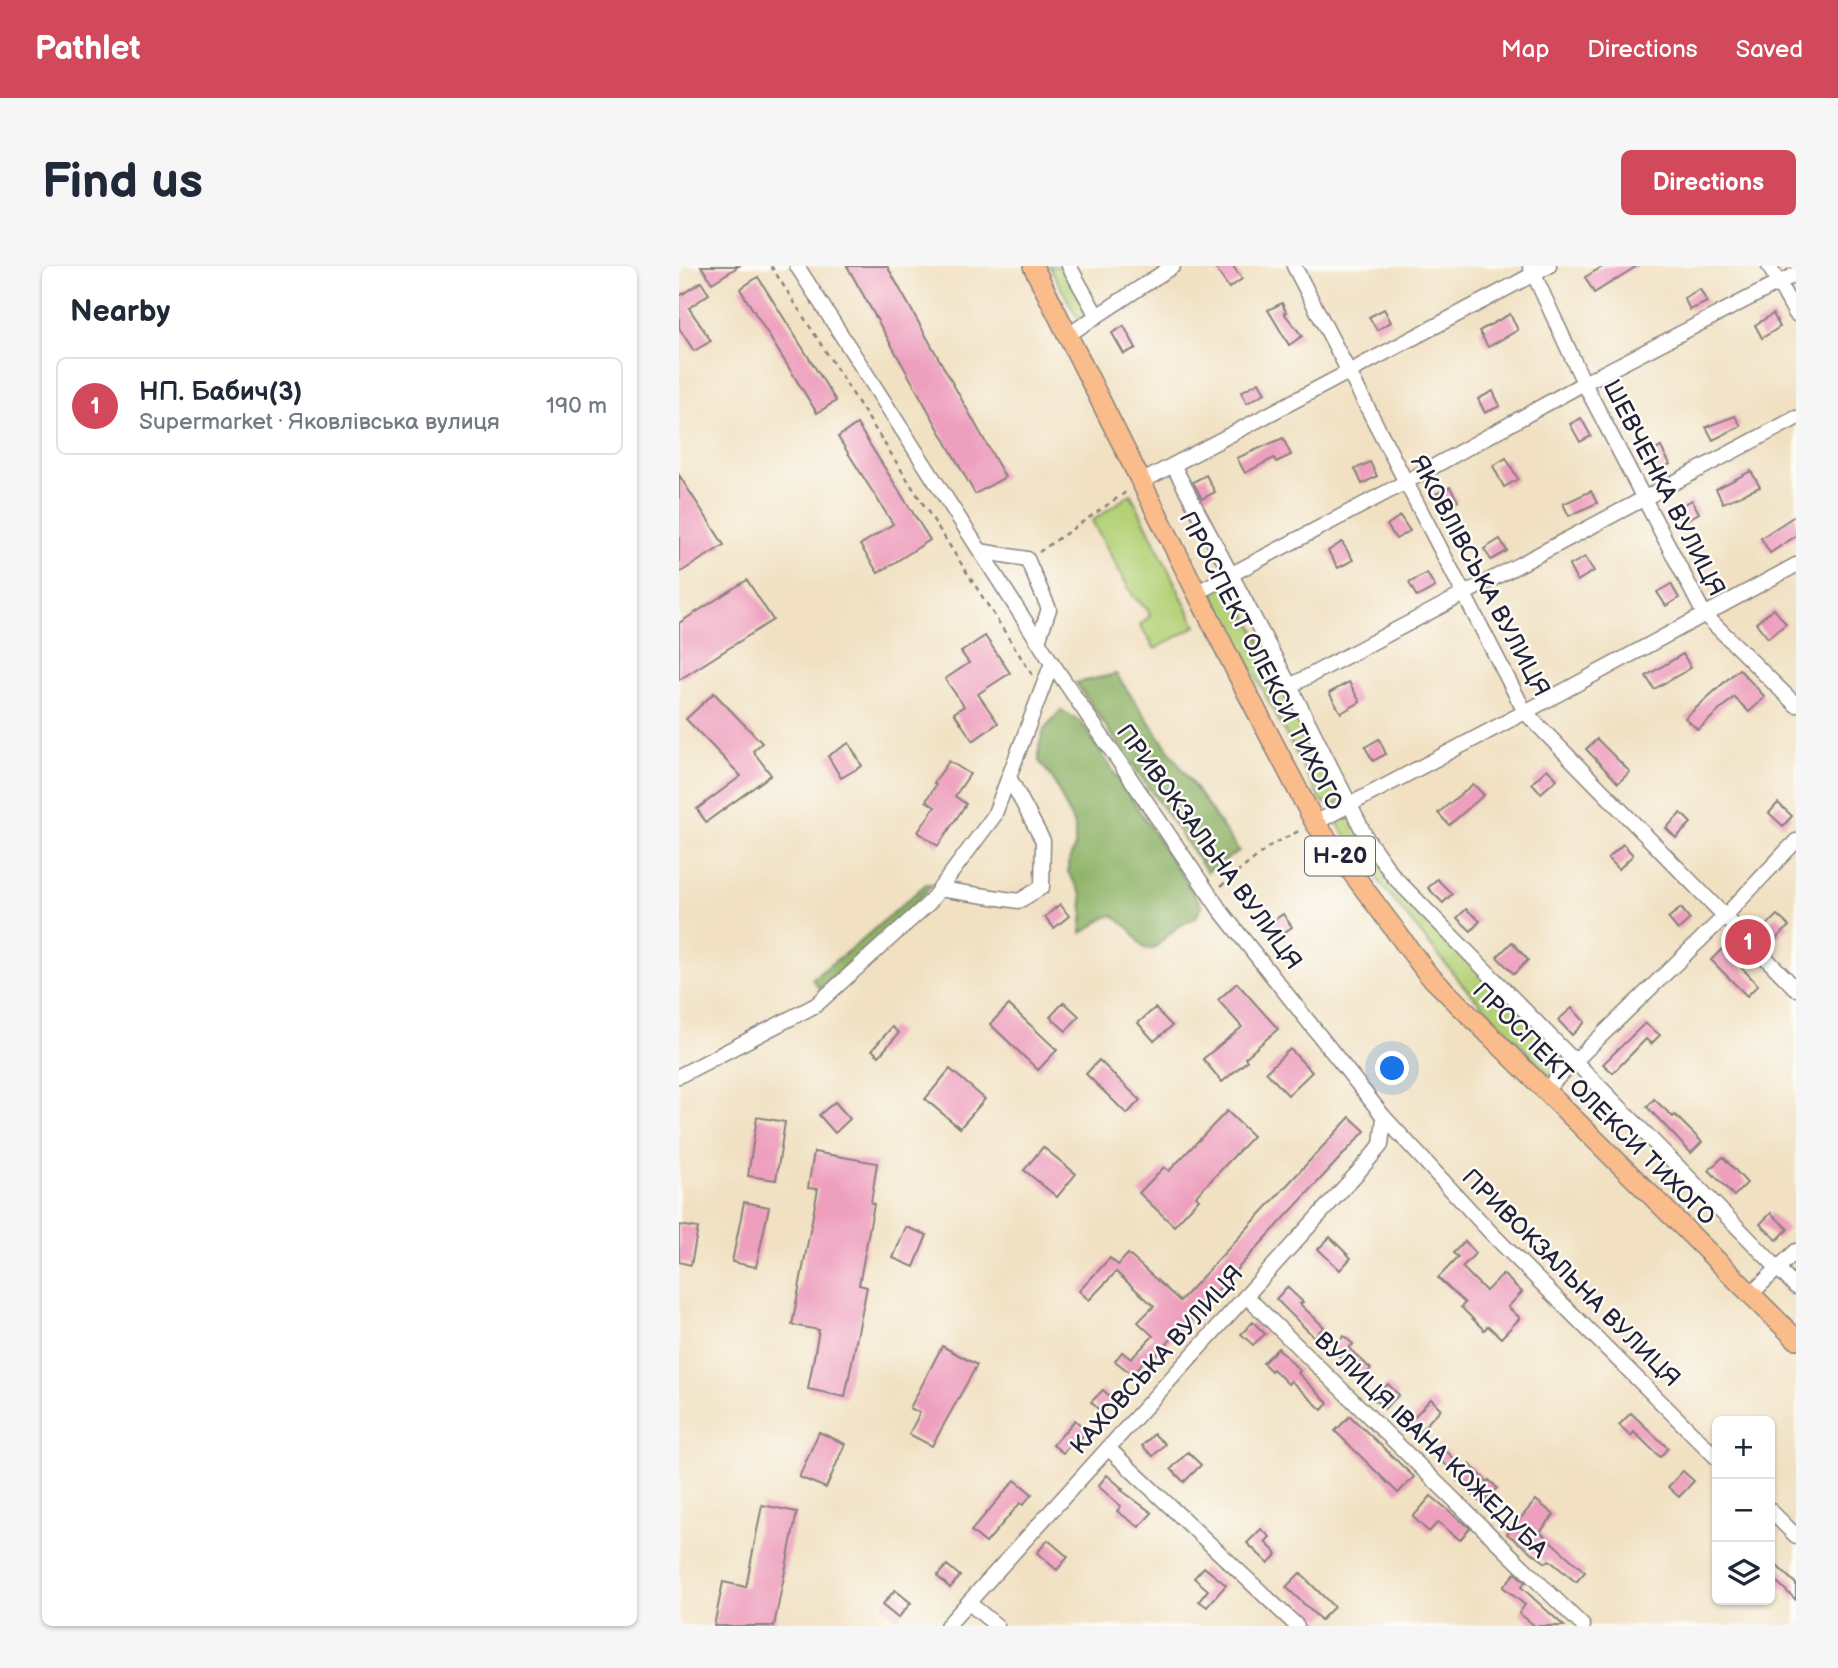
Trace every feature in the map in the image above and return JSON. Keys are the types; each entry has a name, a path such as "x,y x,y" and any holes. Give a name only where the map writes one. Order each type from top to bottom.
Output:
{"main road":[{"name":"ПРОСПЕКТ ОЛЕКСИ ТИХОГО","path":"1033,266 1196,593 1315,823 1427,973 1796,1339"}],"street":[{"name":"ПРИВОКЗАЛЬНА ВУЛИЦЯ","path":"797,266 1052,663 1210,895 1384,1117 1493,1235 1712,1453"},
{"path":"1069,266 1097,316"},
{"path":"1068,335 1173,266"},
{"name":"ЯКОВЛІВСЬКА ВУЛИЦЯ","path":"1294,266 1404,483 1465,593 1525,712 1796,989"},
{"path":"1141,482 1532,270 1549,266"},
{"path":"1769,266 1796,314"},
{"name":"ШЕВЧЕНКА ВУЛИЦЯ","path":"1532,270 1584,383 1704,614 1796,705"},
{"path":"1196,593 1404,483 1584,383 1796,274"},
{"path":"1290,686 1796,418"},
{"path":"1173,465 1367,839 1394,877 1796,1286"},
{"path":"980,551 1027,559 1049,609 1038,641"},
{"path":"1315,823 1796,565"},
{"path":"679,1076 816,1005 929,903 994,816 1052,663"},
{"path":"939,889 1019,901 1042,887 1043,841 1009,776"},
{"path":"1544,1091 1725,916 1796,841"},
{"name":"КАХОВСЬКА ВУЛИЦЯ","path":"947,1626 1381,1145 1384,1117"},
{"path":"1751,1294 1796,1251"},
{"name":"ВУЛИЦЯ ІВАНА КОЖЕДУБА","path":"1246,1296 1583,1626"},
{"path":"1108,1448 1297,1626"},
{"path":"1775,1515 1796,1536"},
{"path":"969,1603 997,1626"}],"path":[{"path":"771,266 1042,691"},
{"path":"1027,559 1141,482"},
{"path":"1210,895 1271,845 1315,823"}],"green space":[{"path":"1049,266 1067,266 1092,312 1083,318 1077,317"},
{"path":"1131,494 1196,626 1155,649 1140,625 1150,616 1148,610 1133,596 1092,521"},
{"path":"1227,584 1233,588 1341,799 1338,804 1330,805 1321,801 1216,601 1214,593"},
{"path":"1116,674 1239,851 1207,872 1076,683"},
{"path":"1061,710 1081,722 1202,906 1196,917 1177,927 1153,949 1144,948 1130,929 1113,915 1081,933 1082,895 1068,872 1075,846 1075,827 1053,779 1039,761 1039,747 1044,730"},
{"path":"1344,815 1355,820 1365,841 1570,1061 1552,1078 1462,984 1386,891 1338,825 1339,818"},
{"path":"926,884 932,885 893,926 820,989 812,979"}],"building":[{"path":"701,266 739,266 712,283"},
{"path":"847,266 887,266 1005,477 975,494"},
{"path":"1214,266 1233,266 1242,279 1229,288"},
{"path":"1604,266 1637,266 1594,293 1585,277"},
{"path":"758,277 836,401 817,413 740,289"},
{"path":"701,282 709,294 689,308 711,341 694,351 679,328 679,292 681,295"},
{"path":"1700,289 1707,302 1690,310 1684,298"},
{"path":"1282,303 1286,312 1284,313 1302,336 1289,345 1268,310"},
{"path":"1384,309 1391,322 1377,330 1369,317"},
{"path":"1510,314 1518,330 1488,347 1479,331"},
{"path":"1773,314 1780,327 1762,338 1755,325"},
{"path":"1124,326 1136,348 1124,354 1112,333"},
{"path":"1259,382 1265,393 1247,403 1241,392"},
{"path":"1493,391 1500,406 1485,413 1478,399"},
{"path":"1735,416 1741,426 1713,440 1706,427"},
{"path":"1581,418 1591,436 1580,442 1570,424"},
{"path":"857,424 930,540 878,573 860,545 893,524 838,437"},
{"path":"1283,438 1291,455 1276,462 1274,458 1245,473 1237,458"},
{"path":"1661,447 1670,464 1656,472 1647,455"},
{"path":"1506,458 1518,479 1504,487 1493,466"},
{"path":"1370,462 1377,476 1362,484 1355,469"},
{"path":"1751,471 1760,487 1723,503 1716,489"},
{"path":"679,475 724,545 679,573"},
{"path":"1206,475 1215,492 1202,499 1193,482"},
{"path":"1450,487 1458,501 1442,510 1434,495"},
{"path":"1591,491 1597,503 1569,516 1563,504"},
{"path":"1692,500 1699,513 1683,522 1676,509"},
{"path":"1796,515 1796,536 1770,553 1761,538"},
{"path":"1400,516 1410,531 1396,539 1387,525"},
{"path":"1500,539 1507,551 1491,560 1484,549"},
{"path":"1342,542 1353,560 1338,568 1328,551"},
{"path":"1585,557 1594,571 1577,581 1569,566"},
{"path":"1427,573 1435,587 1417,597 1409,583"},
{"path":"747,580 773,620 679,680 679,623"},
{"path":"1671,584 1679,598 1666,606 1657,592"},
{"path":"1774,609 1786,624 1768,638 1756,623"},
{"path":"985,636 1010,673 978,694 998,723 973,741 954,713 964,706 945,679 969,663 961,652"},
{"path":"1683,654 1691,668 1654,689 1646,676"},
{"path":"1739,669 1765,697 1749,712 1734,697 1698,730 1685,718"},
{"path":"1349,682 1360,702 1341,713 1329,693"},
{"path":"714,693 762,743 753,751 771,775 706,822 697,809 741,776 686,719"},
{"path":"1379,739 1386,754 1373,761 1365,747"},
{"path":"1597,739 1630,772 1618,783 1586,749"},
{"path":"849,743 862,766 841,778 828,756"},
{"path":"949,761 970,774 955,796 966,804 938,846 918,832 935,807 926,801"},
{"path":"1547,769 1557,779 1541,793 1532,783"},
{"path":"1473,784 1484,795 1449,825 1438,813"},
{"path":"1778,803 1792,816 1783,826 1769,813"},
{"path":"1681,813 1691,823 1676,838 1666,828"},
{"path":"1623,844 1633,855 1619,869 1608,858"},
{"path":"1437,879 1452,894 1443,903 1428,888"},
{"path":"1060,904 1069,916 1054,928 1045,917"},
{"path":"1681,908 1690,919 1678,930 1668,918"},
{"path":"1466,909 1480,921 1471,931 1457,918"},
{"path":"1283,914 1292,927 1276,938 1267,925"},
{"path":"1777,915 1789,926 1776,939 1764,928"},
{"path":"1512,942 1528,960 1514,974 1497,957"},
{"path":"1723,948 1758,985 1747,996 1711,960"},
{"path":"1237,983 1278,1029 1222,1082 1203,1059 1242,1027 1218,1000"},
{"path":"1064,1002 1079,1016 1066,1031 1050,1017"},
{"path":"1009,1005 1057,1050 1038,1070 990,1024"},
{"path":"1155,1008 1172,1026 1154,1041 1138,1023"},
{"path":"1572,1008 1585,1022 1572,1035 1558,1020"},
{"path":"1645,1023 1660,1035 1651,1044 1646,1039 1613,1073 1603,1064"},
{"path":"892,1027 899,1033 879,1056 872,1050"},
{"path":"1290,1049 1312,1072 1288,1095 1266,1072"},
{"path":"1099,1060 1140,1100 1127,1114 1086,1074"},
{"path":"950,1069 985,1099 960,1128 925,1099"},
{"path":"1654,1099 1702,1142 1691,1153 1647,1107"},
{"path":"835,1102 850,1119 835,1133 819,1115"},
{"path":"1227,1111 1253,1136 1196,1196 1199,1199 1174,1226 1139,1193 1164,1167 1169,1171"},
{"path":"757,1117 785,1122 776,1180 748,1176"},
{"path":"1350,1117 1365,1131 1190,1320 1149,1362 1145,1359 1133,1375 1115,1361 1122,1352 1131,1359 1153,1336 1138,1322 1154,1306 1116,1272 1089,1300 1079,1291 1110,1258 1118,1265 1128,1254 1180,1301"},
{"path":"1043,1147 1076,1174 1057,1197 1024,1170"},
{"path":"814,1152 877,1163 871,1203 874,1204 859,1285 867,1287 845,1397 808,1389 819,1330 792,1325 818,1189 808,1188"},
{"path":"1723,1157 1747,1183 1734,1196 1709,1170"},
{"path":"744,1202 769,1207 756,1267 732,1262"},
{"path":"1771,1213 1788,1229 1777,1240 1760,1224"},
{"path":"679,1225 698,1228 691,1265 679,1262"},
{"path":"906,1227 927,1235 914,1267 893,1258"},
{"path":"1330,1237 1351,1258 1340,1270 1318,1249"},
{"path":"1465,1241 1476,1253 1462,1267 1486,1291 1503,1274 1522,1292 1508,1307 1520,1318 1501,1338 1488,1326 1484,1330 1461,1307 1465,1303 1438,1278 1458,1257 1453,1253"},
{"path":"1287,1287 1324,1327 1314,1337 1276,1299"},
{"path":"1253,1322 1265,1334 1253,1345 1241,1334"},
{"path":"1344,1336 1353,1344 1349,1348 1371,1369 1363,1378 1331,1349"},
{"path":"942,1346 977,1365 932,1446 909,1434 920,1413 910,1408"},
{"path":"1278,1348 1328,1403 1322,1410 1291,1381 1288,1384 1263,1363"},
{"path":"1388,1384 1399,1395 1384,1409 1374,1399"},
{"path":"1103,1390 1115,1401 1102,1413 1091,1402"},
{"path":"1431,1399 1441,1409 1416,1435 1406,1425"},
{"path":"1631,1413 1668,1448 1660,1457 1634,1432 1631,1436 1619,1425"},
{"path":"1350,1416 1414,1477 1398,1493 1335,1431"},
{"path":"1075,1420 1087,1431 1076,1444 1074,1441 1063,1453 1053,1445"},
{"path":"819,1432 845,1444 826,1488 799,1477"},
{"path":"1154,1434 1165,1444 1153,1456 1142,1446"},
{"path":"1439,1445 1465,1468 1470,1464 1487,1482 1489,1480 1497,1488 1482,1504 1455,1478 1458,1475 1432,1453"},
{"path":"1188,1452 1201,1465 1184,1482 1171,1469"},
{"path":"1683,1471 1694,1481 1679,1497 1668,1487"},
{"path":"1107,1475 1123,1489 1121,1490 1152,1513 1139,1527 1117,1511 1121,1506 1098,1486"},
{"path":"1015,1480 1032,1494 1023,1505 1020,1503 986,1543 971,1531"},
{"path":"1431,1496 1470,1528 1460,1540 1438,1522 1429,1532 1413,1517"},
{"path":"1536,1500 1554,1515 1540,1532 1585,1572 1576,1582 1549,1560 1546,1563 1507,1534"},
{"path":"762,1505 797,1512 774,1626 714,1626 723,1582 746,1587"},
{"path":"1261,1529 1270,1537 1265,1542 1277,1554 1268,1563 1247,1543"},
{"path":"1048,1540 1068,1557 1057,1570 1037,1553"},
{"path":"947,1565 960,1576 950,1588 937,1576"},
{"path":"1775,1566 1796,1584 1796,1600 1775,1582"},
{"path":"1204,1567 1226,1585 1207,1607 1199,1601 1208,1590 1194,1578"},
{"path":"1300,1573 1334,1607 1321,1620 1286,1587"},
{"path":"1515,1573 1525,1582 1521,1587 1564,1626 1535,1626 1519,1613 1525,1605 1503,1587"},
{"path":"895,1590 911,1603 898,1618 882,1605"}],"place":[{"name":"НП. Бабич(3)","path":"1748,942"}]}
